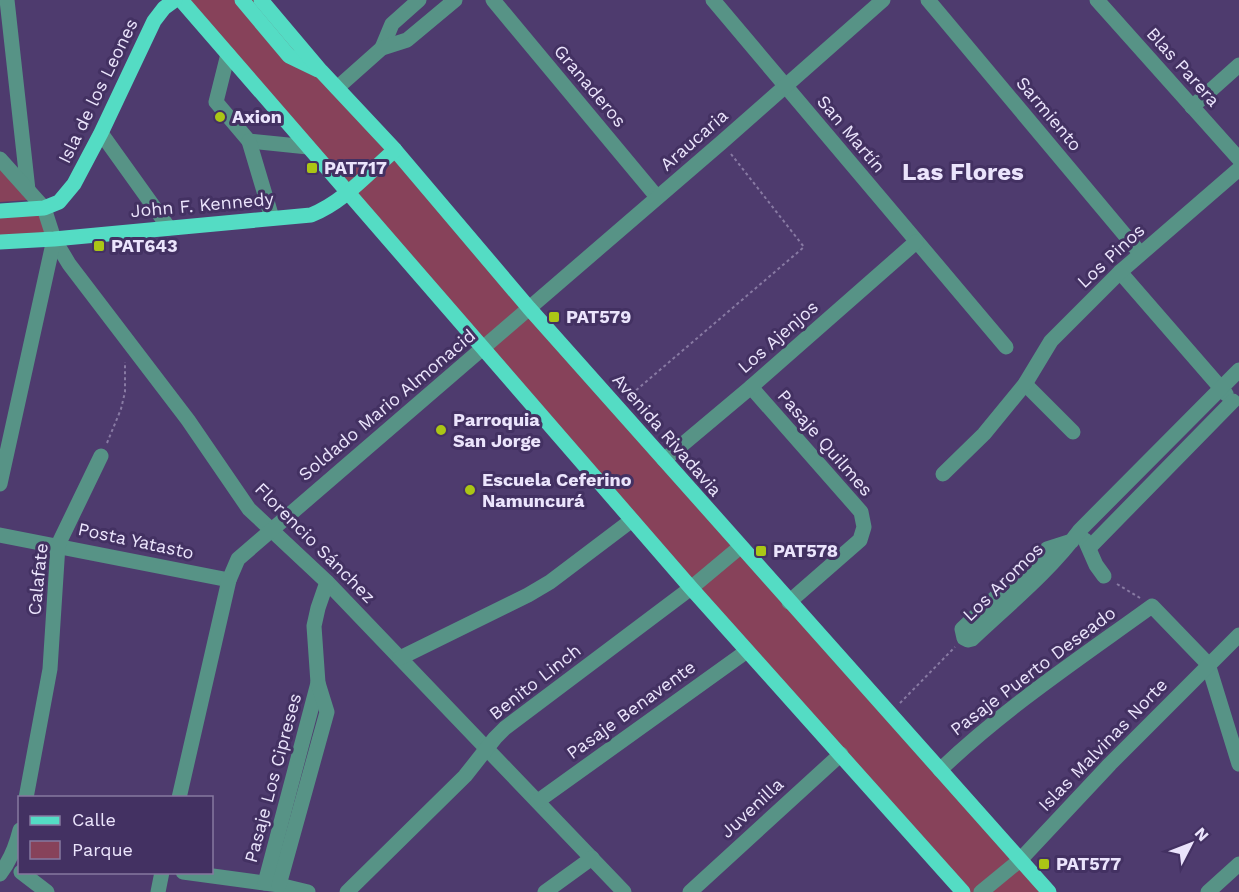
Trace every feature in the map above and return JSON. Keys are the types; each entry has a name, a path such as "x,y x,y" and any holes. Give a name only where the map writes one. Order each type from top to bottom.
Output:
{"main road":[{"name":"Isla de los Leones","path":"44,208 59,202 74,184 154,21 164,8 175,0"},
{"path":"181,0 691,588 963,892"},
{"path":"242,0 289,56 321,71"},
{"name":"Avenida Rivadavia","path":"261,0 321,71 395,150 529,308 740,547 1049,892"},
{"name":"John F. Kennedy","path":"0,242 311,215 326,208 348,192 395,150"},
{"path":"0,211 44,208"}],"street":[{"path":"7,0 28,190"},
{"path":"382,48 392,24 419,0"},
{"path":"337,88 382,48 407,40 455,0"},
{"name":"Granaderos","path":"493,0 657,198"},
{"name":"San Martín","path":"713,0 1006,347"},
{"name":"Araucaria","path":"529,308 883,0"},
{"name":"Sarmiento","path":"928,0 1140,254"},
{"name":"Blas Parera","path":"1097,0 1239,159"},
{"path":"228,54 216,102 249,141 272,218"},
{"path":"1192,107 1239,65"},
{"path":"101,133 169,228"},
{"path":"249,141 308,147"},
{"name":"Florencio Sánchez","path":"0,159 44,208 54,239 69,264 188,420 249,509 327,582 624,892"},
{"name":"Los Pinos","path":"943,474 984,434 1026,384 1051,341 1120,272 1239,169"},
{"path":"0,484 54,239"},
{"name":"Los Ajenjos","path":"664,460 916,242"},
{"path":"1089,548 1236,405 1120,272"},
{"name":"Soldado Mario Almonacid","path":"179,796 229,580 238,559 529,308"},
{"name":"Los Aromos","path":"964,638 962,629 1047,549 1076,535 1239,370"},
{"path":"1026,384 1073,432"},
{"name":"Pasaje Quilmes","path":"751,387 861,512 864,527 860,540 789,602"},
{"name":"Calafate","path":"26,796 50,669 58,545 101,456"},
{"path":"400,658 550,582 632,520"},
{"name":"Posta Yatasto","path":"0,535 229,580"},
{"path":"1076,535 1089,548 1096,565 1104,576"},
{"name":"Benito Linch","path":"346,892 465,776 505,728 691,588 740,547"},
{"name":"Pasaje Los Cipreses","path":"272,884 318,683 314,626 327,582"},
{"path":"1152,606 1208,664 1238,754"},
{"name":"Pasaje Puerto Deseado","path":"940,770 974,738 1024,699 1152,606"},
{"name":"Islas Malvinas Norte","path":"981,892 1020,860 1208,664 1239,635"},
{"name":"Pasaje Benavente","path":"538,801 747,651"},
{"name":"Juvenilla","path":"690,892 841,754"},
{"path":"12,870 18,840"},
{"path":"545,892 592,858"},
{"path":"1208,892 1239,864"},
{"path":"18,874 47,892"},
{"path":"158,892 162,874"},
{"path":"191,874 272,884 308,892"}],"path":[{"path":"617,407 804,248 722,142"},
{"path":"101,456 123,401 126,339"},
{"path":"1104,576 1152,606"},
{"path":"889,713 964,638"}],"green space":[{"path":"181,0 261,0 1049,892 963,892"},
{"path":"0,169 28,200 0,202"},
{"path":"44,208 54,239 0,242 0,211"}],"place":[{"name":"Axion","path":"220,117"},
{"name":"PAT717","path":"312,168"},
{"name":"PAT643","path":"99,246"},
{"name":"PAT579","path":"554,317"},
{"name":"Parroquia San Jorge","path":"441,430"},
{"name":"Escuela Ceferino Namuncurá","path":"470,490"},
{"name":"PAT578","path":"761,551"},
{"name":"PAT577","path":"1044,864"}],"district":[{"name":"Las Flores","path":"963,172"}]}
